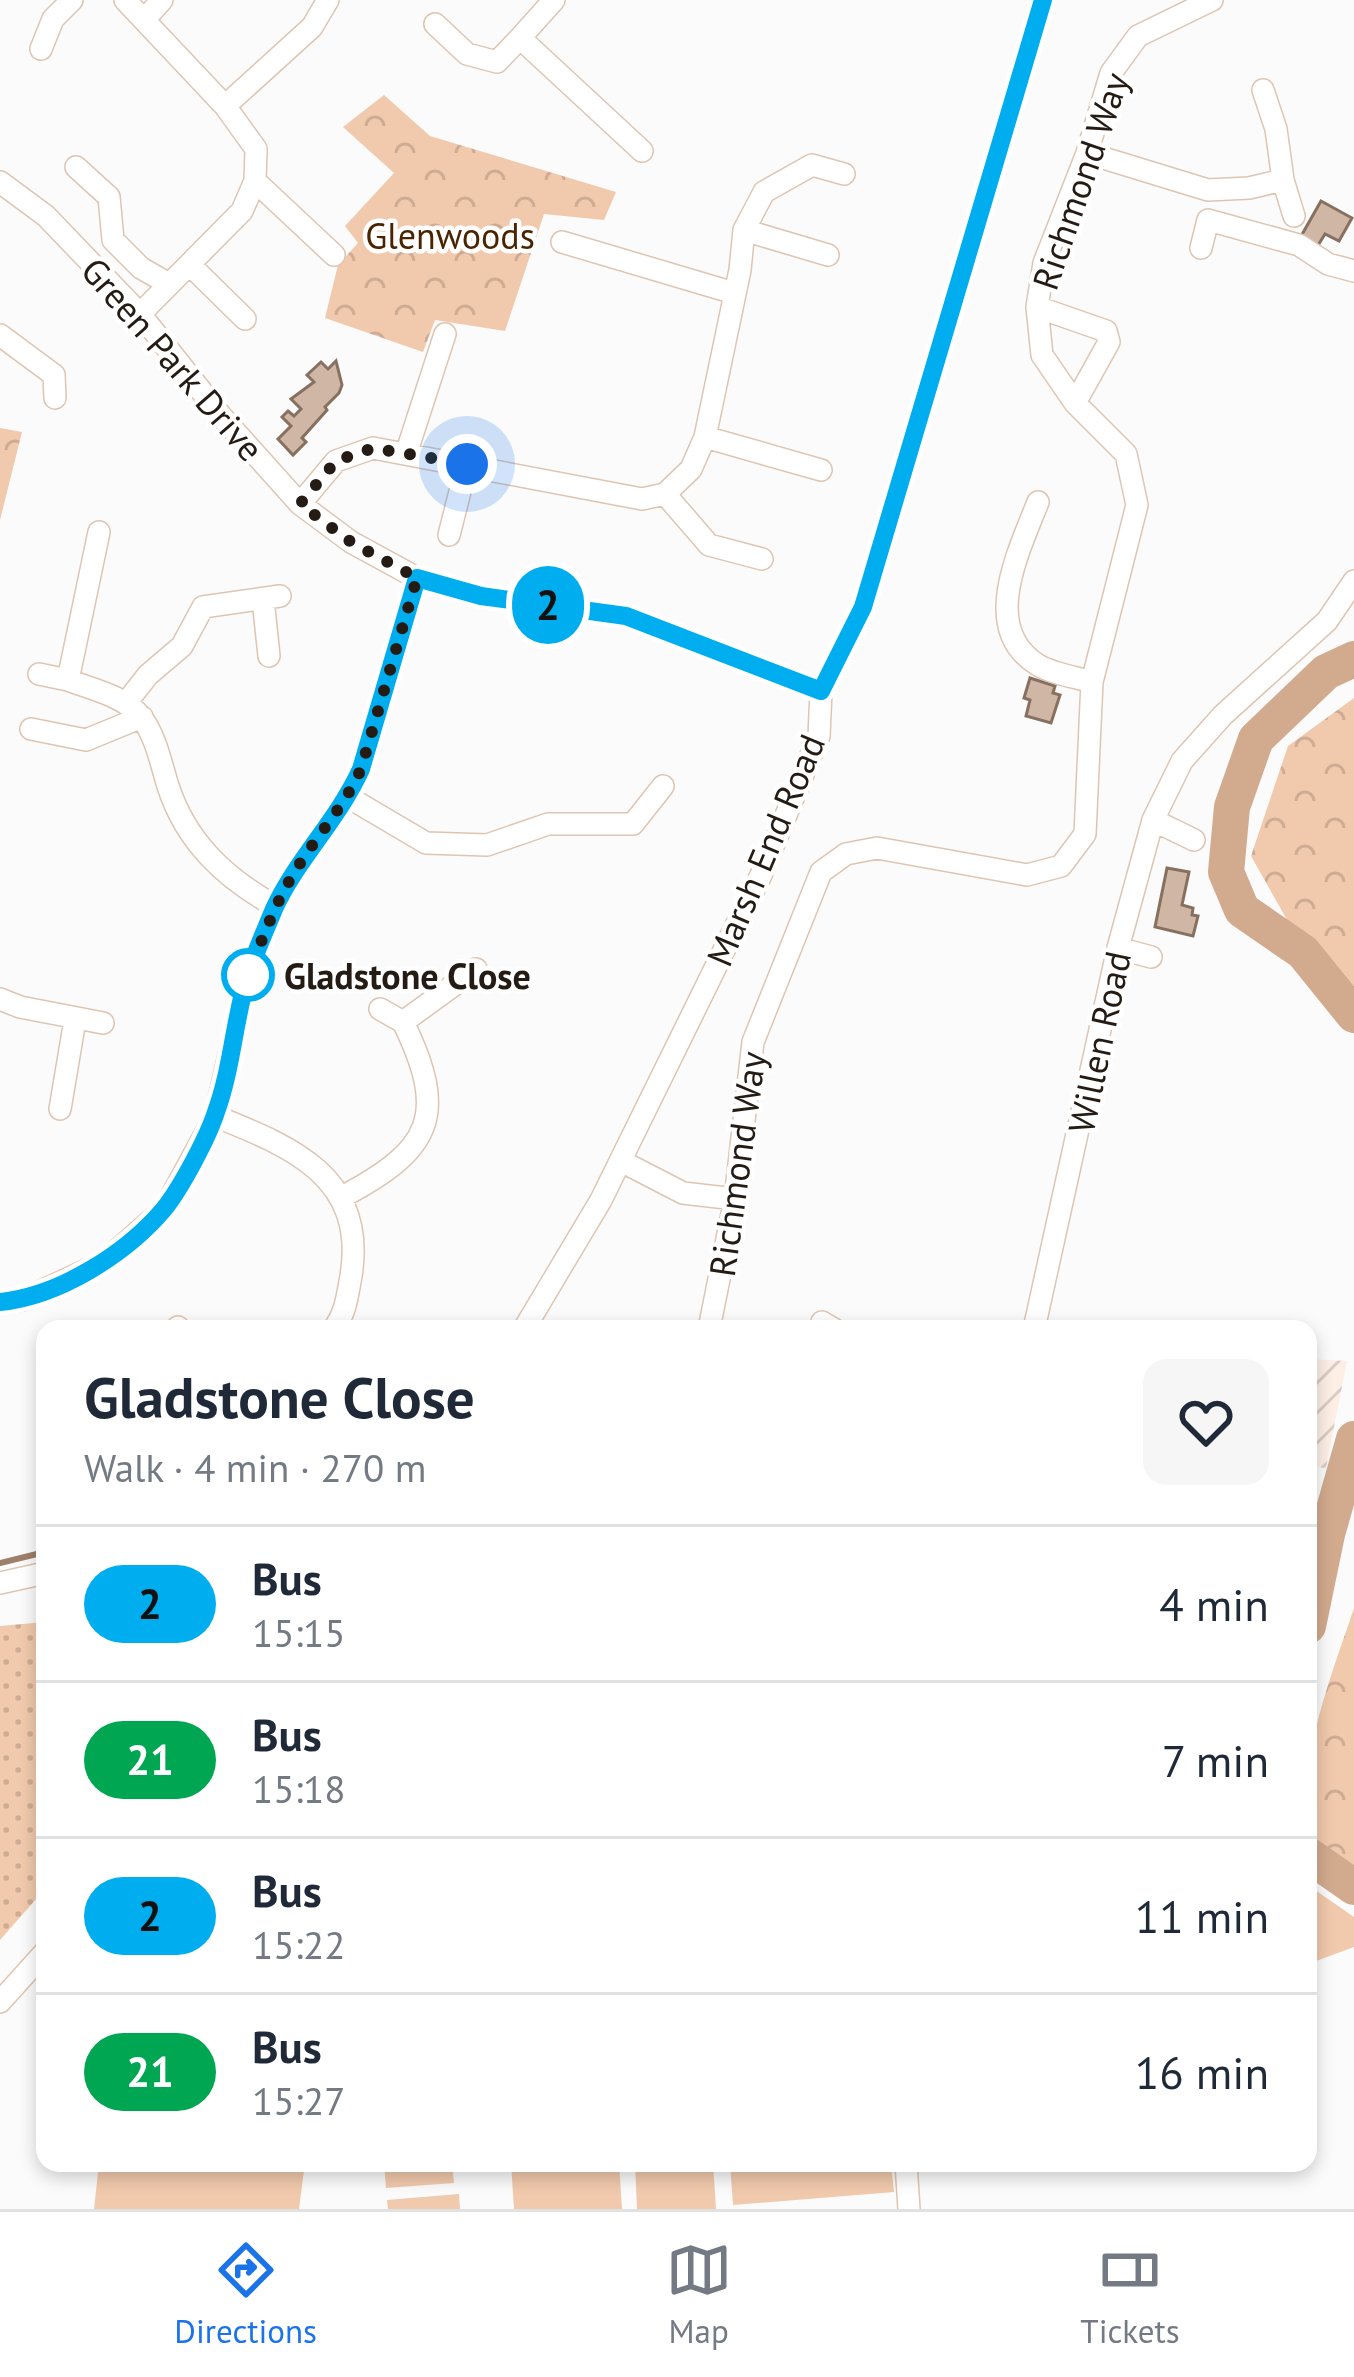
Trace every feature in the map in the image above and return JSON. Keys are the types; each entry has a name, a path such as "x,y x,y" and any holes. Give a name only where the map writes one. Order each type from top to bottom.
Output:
{"street":[{"path":"41,49 53,19 72,0"},
{"path":"125,0 225,106 256,149 255,181 242,211 140,314"},
{"path":"144,20 162,0"},
{"path":"225,106 312,27 328,0"},
{"path":"435,24 467,54 497,62 554,0"},
{"name":"Marsh End Road","path":"529,1320 621,1161 761,874 819,736 821,691 863,607 1043,0"},
{"name":"Richmond Way","path":"711,1320 734,1199 753,1042 821,872 846,854 877,848 1027,875 1061,866 1085,834 1092,682 1137,505 1126,454 1075,403 1042,356 1037,307 1044,262 1087,153 1111,73 1138,36 1212,0"},
{"path":"520,38 642,152"},
{"path":"1263,90 1294,216"},
{"path":"1087,153 1208,190 1283,180"},
{"path":"300,504 336,461 373,448 642,499 665,494 691,469 705,437 744,230 764,192 812,165 844,174"},
{"path":"76,167 109,197 112,240 141,268 170,284"},
{"path":"255,181 334,255"},
{"name":"Green Park Drive","path":"0,182 46,216 140,314 222,417 300,504 351,542 417,578 481,596 626,616 821,691"},
{"path":"1201,248 1208,220 1299,245 1328,264 1354,272"},
{"path":"744,230 827,255"},
{"path":"562,242 734,292"},
{"path":"190,265 245,319"},
{"path":"1037,307 1106,331 1108,342 1075,403"},
{"path":"406,454 445,334"},
{"path":"0,335 54,375 56,398"},
{"path":"705,437 821,470"},
{"path":"448,535 467,464"},
{"path":"665,494 709,545 762,559"},
{"path":"1038,502 1006,598 1007,627 1018,648 1040,666 1092,682"},
{"path":"68,680 99,532"},
{"path":"0,1302 22,1300 104,1262 165,1208 215,1116 247,978 275,907 348,797 361,769 417,578"},
{"name":"Willen Road","path":"1036,1320 1118,948 1153,820 1182,761 1223,715 1327,621 1354,581"},
{"path":"31,729 86,740 134,710 148,675 182,646 203,607 272,598 269,656"},
{"path":"39,674 68,680 134,710 176,808 199,848 245,890 275,907"},
{"path":"348,797 426,843 487,845 548,824 633,824 663,786"},
{"path":"1153,820 1194,840"},
{"path":"1118,948 1151,957"},
{"path":"403,1022 476,969"},
{"path":"0,999 103,1023"},
{"path":"341,1198 386,1174 416,1146 429,1106 423,1063 403,1022 380,1009"},
{"path":"60,1109 75,1020"},
{"path":"215,1116 290,1146 324,1174 341,1198 355,1252 340,1320"},
{"path":"621,1161 683,1193 734,1199"},
{"path":"0,1582 36,1575"},
{"path":"0,2002 36,1962"},
{"path":"907,2172 909,2209"}],"shaded area":[{"path":"1317,1359 1347,1361 1326,1468 1317,1467"}],"green space":[{"name":"Glenwoods","path":"384,95 430,136 616,192 604,220 544,214 505,331 435,320 423,352 325,318 338,265 358,243 345,226 394,173 343,127"},
{"path":"0,428 22,432 0,520"},
{"path":"1354,698 1354,992 1291,927 1251,856 1288,746"},
{"path":"1354,1608 1354,1868 1317,1840 1317,1725"},
{"path":"36,1623 36,1899 0,1940 0,1626"},
{"path":"1317,1891 1354,1917 1354,1947 1317,1961"},
{"path":"98,2172 304,2172 299,2209 94,2209"},
{"path":"385,2172 453,2172 454,2183 386,2188"},
{"path":"512,2172 620,2172 622,2209 514,2209"},
{"path":"635,2172 714,2172 716,2209 637,2209"},
{"path":"731,2172 892,2172 894,2192 733,2205"},
{"path":"459,2194 460,2209 388,2209 387,2200"}],"building":[{"path":"1321,201 1352,218 1339,241 1325,234 1317,247 1300,238"},
{"path":"336,361 342,385 339,393 293,455 278,439 291,426 282,417 288,411 294,416 301,409 291,399 314,382 307,375 321,362 328,369"},
{"path":"1030,678 1055,686 1053,693 1060,695 1051,723 1026,716 1030,700 1024,698"},
{"path":"1167,868 1189,872 1182,905 1193,908 1192,915 1198,916 1193,936 1155,927"}],"waterway":[{"path":"1354,659 1326,672 1256,739 1232,807 1226,872 1242,910 1303,952 1354,1015"},
{"path":"1317,1582 1354,1439"},
{"path":"1317,1532 1327,1534"},
{"path":"0,1563 36,1554"},
{"path":"1317,1861 1354,1887"}],"bus line":[{"name":"2","path":"0,1302 22,1300 104,1262 165,1208 215,1116 247,978 275,907 348,797 361,769 417,578 481,596 626,616 821,691 863,607 1043,0"}],"place":[{"name":"Gladstone Close","path":"248,975"}],"route":[{"path":"248,975 275,907 348,797 361,769 417,578 351,542 300,504 336,461 373,448 467,464"}]}
